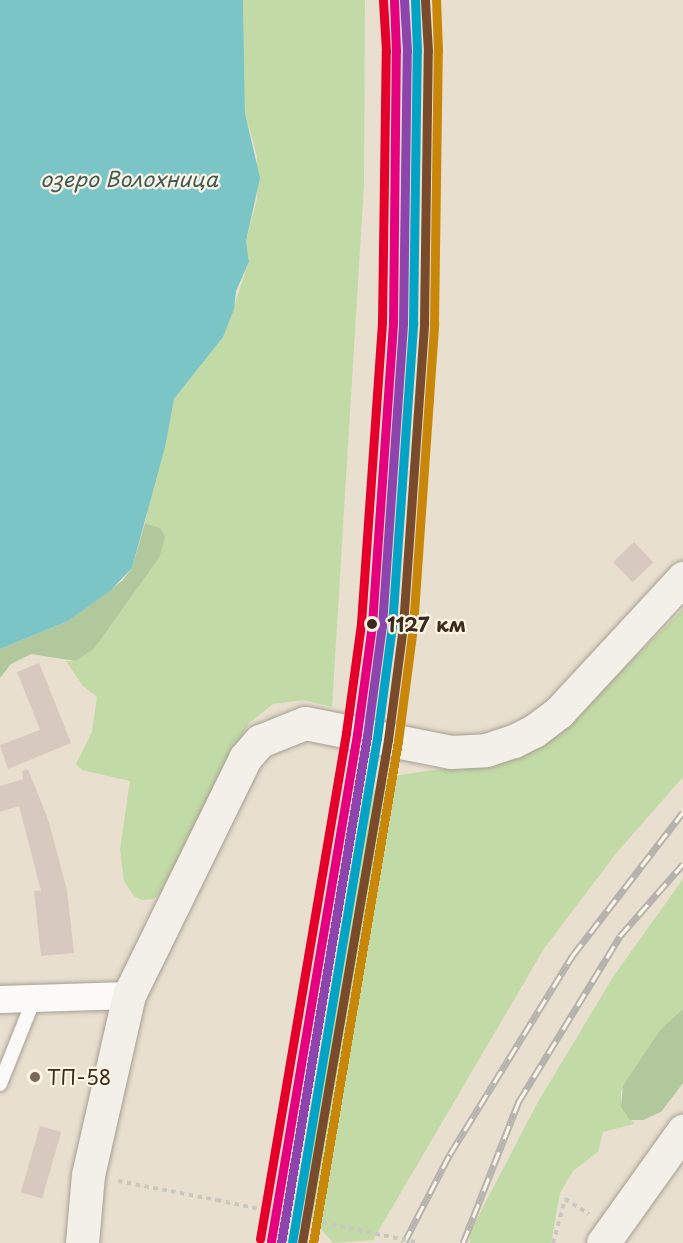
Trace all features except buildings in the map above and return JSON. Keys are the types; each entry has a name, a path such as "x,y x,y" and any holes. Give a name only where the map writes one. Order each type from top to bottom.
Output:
{"street":[{"path":"82,1243 88,1175 129,995 245,758 260,741 305,723 451,752 486,750 514,741 559,712 683,578"},
{"path":"0,999 129,995"},
{"path":"603,1243 683,1131"}],"lane":[{"path":"0,1084 34,999"}],"path":[{"path":"120,1181 419,1243"},
{"path":"553,1243 565,1198"}],"green space":[{"path":"243,0 365,0 364,184 332,707 304,700 273,704 249,723 161,891 154,899 142,900 134,896 124,881 120,849 130,781 82,770 76,764 92,732 97,697 83,686 66,661 76,661 94,649 159,558 160,528 145,523 168,414 174,399 204,361 228,323 249,262 246,241 257,199 257,156 245,113"},
{"path":"145,523 160,528 165,537 159,558 94,649 76,661 31,654 11,664 0,678 0,649 68,621 122,581 132,568"},
{"path":"683,609 683,777 618,851 545,947 373,1240 333,1243 309,1215 298,1183 372,793 383,782 399,775 485,763 587,706"},
{"path":"683,879 683,1009 660,1030 621,1091 621,1107 634,1124 603,1132 598,1152 573,1171 560,1193 551,1243 470,1243 469,1234 539,1100 615,974"},
{"path":"683,1009 683,1083 661,1112 643,1120 630,1120 621,1107 623,1086 660,1030"}],"water":[{"name":"озеро Волохница","path":"0,0 243,0 245,113 260,178 246,241 249,262 236,291 234,309 223,337 174,399 165,447 132,568 111,590 68,621 0,649"}],"railway":[{"path":"404,1243 450,1154 573,955 683,812"},
{"path":"463,1243 519,1101 620,936 683,864"}],"transit line":[{"path":"281,1243 367,736 382,625 403,323 407,51 404,0"},
{"path":"292,1243 377,738 392,626 413,323 417,51 415,0"},
{"path":"302,1243 388,740 403,626 424,323 428,51 425,0"},
{"path":"313,1243 398,741 413,627 434,323 438,51 436,0"},
{"path":"260,1239 346,733 361,623 382,322 386,51 383,1"},
{"path":"271,1241 357,734 372,624 393,323 396,51 394,1"}],"place":[{"name":"1127 км","path":"372,624"},
{"name":"ТП-58","path":"35,1077"}]}
